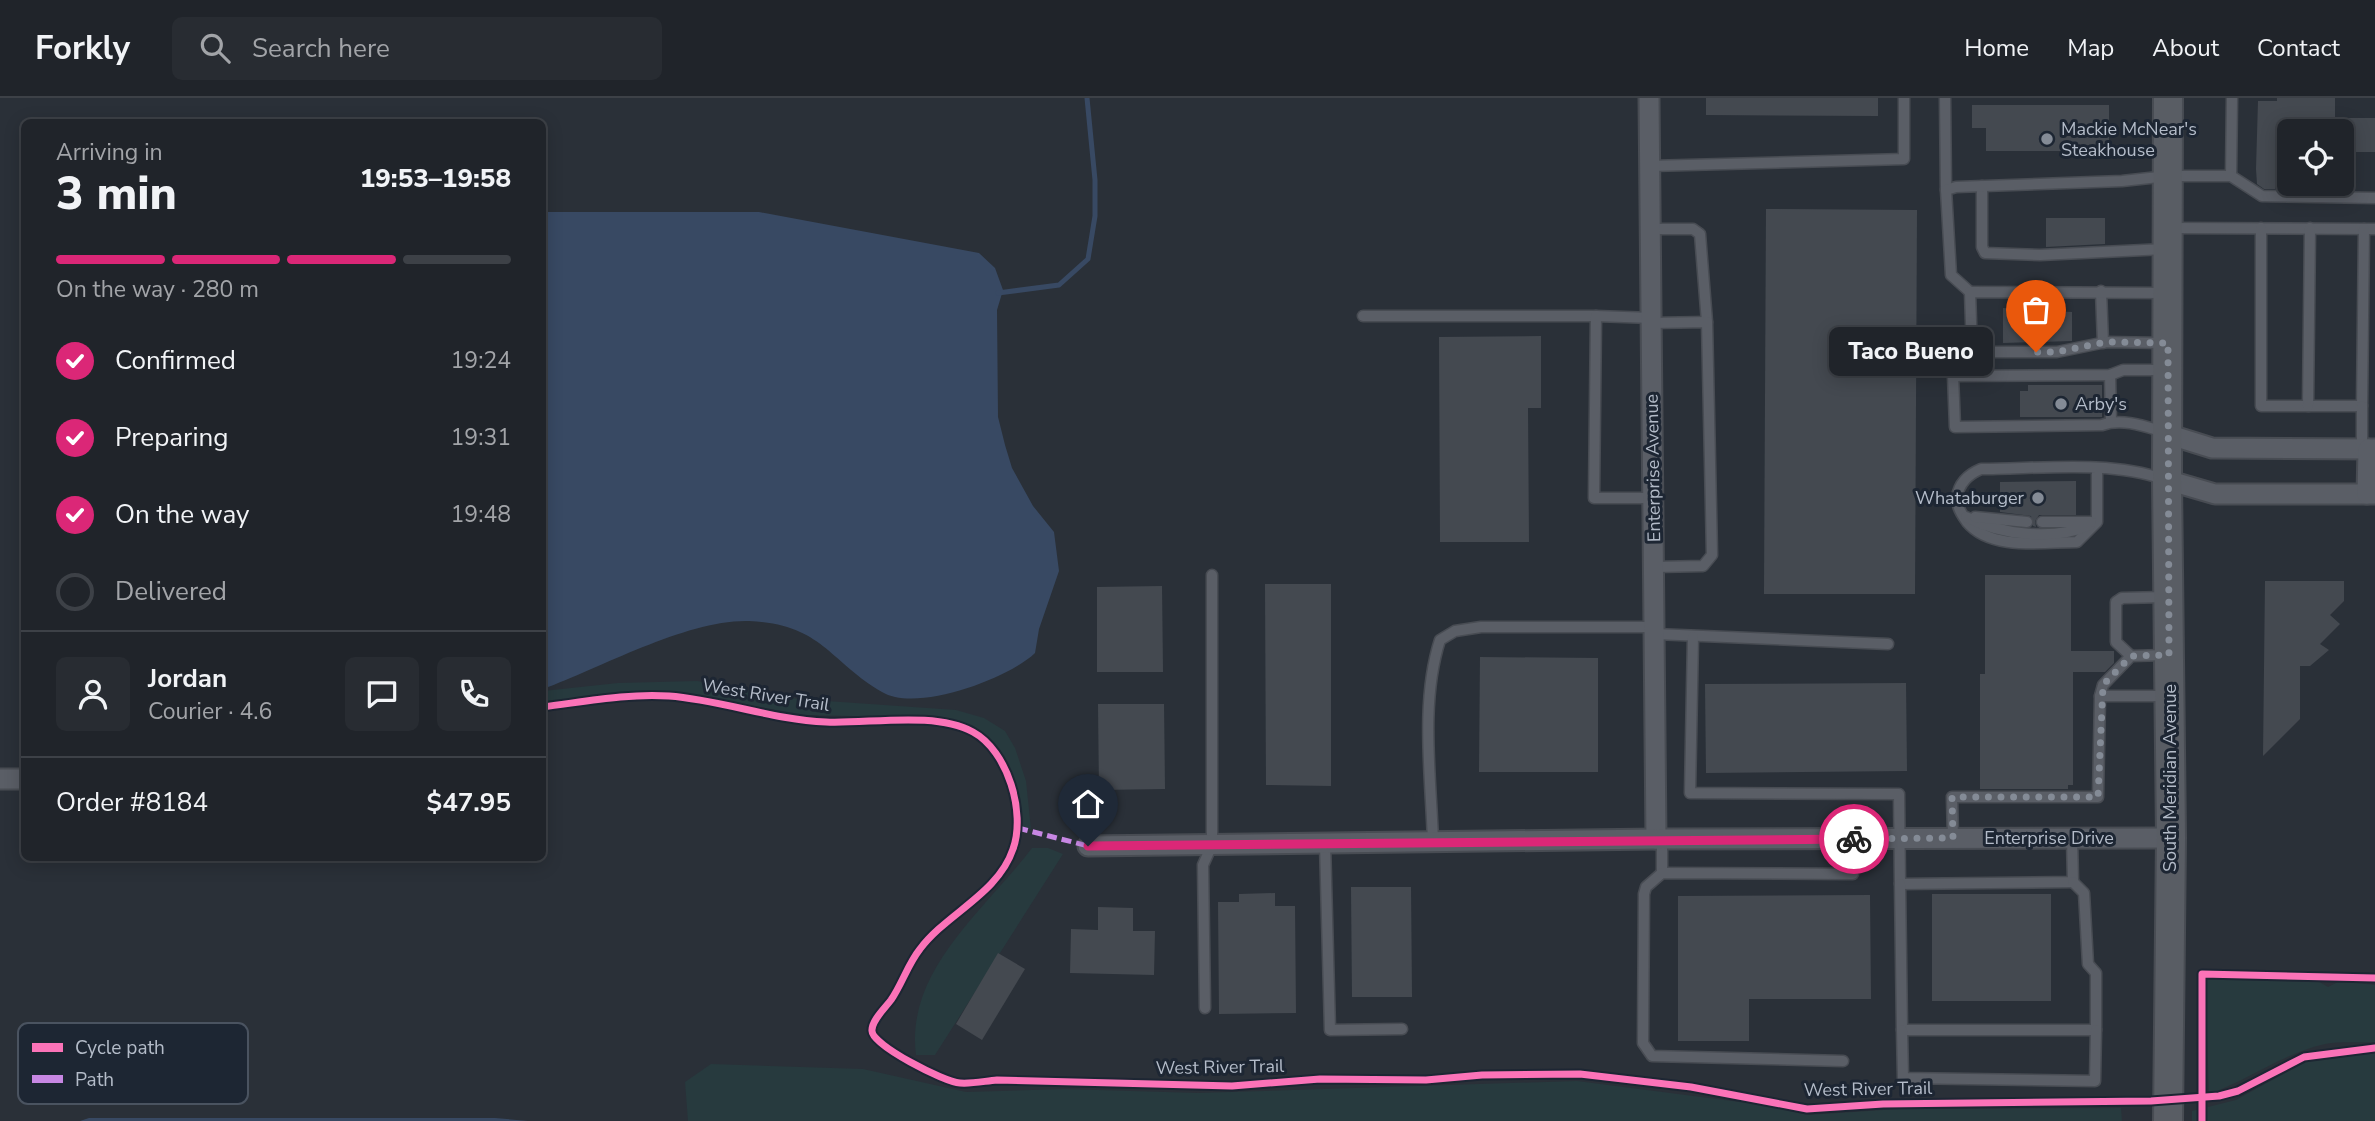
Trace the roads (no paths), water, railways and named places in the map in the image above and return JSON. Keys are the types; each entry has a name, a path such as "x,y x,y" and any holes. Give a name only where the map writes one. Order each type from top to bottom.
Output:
{"main road":[{"name":"South Meridian Avenue","path":"2168,98 2167,480 2171,838 2168,1121"}],"street":[{"name":"Enterprise Avenue","path":"1649,98 1659,839"},
{"path":"2167,434 2212,448 2368,449 2371,494 2215,494 2167,480"},
{"path":"0,779 21,779"},
{"name":"Enterprise Drive","path":"1088,846 1659,839 2171,838"}],"lane":[{"path":"1650,166 1904,159 1904,98"},
{"path":"1945,98 1946,190 1951,275 1970,292 2168,293"},
{"path":"2231,176 2232,98"},
{"path":"1946,190 2168,176 2231,176 2262,196 2375,198"},
{"path":"1982,186 1982,247 1985,253 2040,255 2261,228 2370,229 2362,405 2368,449"},
{"path":"2261,228 2261,406 2362,405"},
{"path":"2308,406 2310,228"},
{"path":"1651,229 1693,229 1700,234 1707,322 1712,555 1703,566 1655,567"},
{"path":"2101,291 2103,343"},
{"path":"1970,292 1972,352 2057,352 2103,343 2168,356"},
{"path":"1363,316 1596,316 1707,322"},
{"path":"1596,316 1594,498 1654,498"},
{"path":"2167,434 2140,425 2111,422 2102,425 1955,427 1953,376 2110,375 2168,356"},
{"path":"2110,375 2111,422"},
{"path":"2097,469 2097,522 2077,542 2005,542 1977,534 1961,514 1957,499 1960,488 1969,475 1981,469 2097,469 2141,471 2167,480"},
{"path":"1961,514 1994,521 2027,522"},
{"path":"2042,522 2097,522"},
{"path":"1205,1008 1203,865 1212,845 1212,575"},
{"path":"2131,656 2116,642 2116,602 2122,598 2169,597"},
{"path":"1433,842 1430,725 1433,662 1440,640 1455,631 1481,627 1655,630 1693,637 1888,644"},
{"path":"1693,637 1690,793 1899,794 1903,1078 2095,1081 2096,973 2088,964 2084,893 2073,882 2072,838"},
{"path":"1953,838 1952,797 2098,797 2100,696 2103,685 2131,656 2169,655"},
{"path":"2100,696 2169,696"},
{"path":"1659,839 1662,873"},
{"path":"1843,1061 1660,1058 1644,1049 1644,894 1646,887 1662,873 1853,874 1851,839"},
{"path":"1325,843 1329,1030 1402,1029"},
{"path":"1900,884 2073,882"},
{"path":"1902,1030 2096,1030"}],"water":[{"path":"546,212 759,212 979,253 995,268 1003,290 997,310 998,417 1005,445 1012,468 1033,506 1054,532 1059,571 1039,629 1035,653 1022,663 984,682 938,696 916,698 897,697 882,692 809,637 774,624 725,622 644,646 546,688"},
{"path":"89,1118 495,1118 528,1121 80,1121"}],"waterway":[{"path":"998,293 1059,285 1088,259 1095,216 1095,180 1087,98"}],"place":[{"name":"Mackie McNear's Steakhouse","path":"2047,139"},
{"name":"Taco Bueno","path":"2036,352"},
{"name":"Arby's","path":"2061,404"},
{"name":"Whataburger","path":"2038,498"}]}
